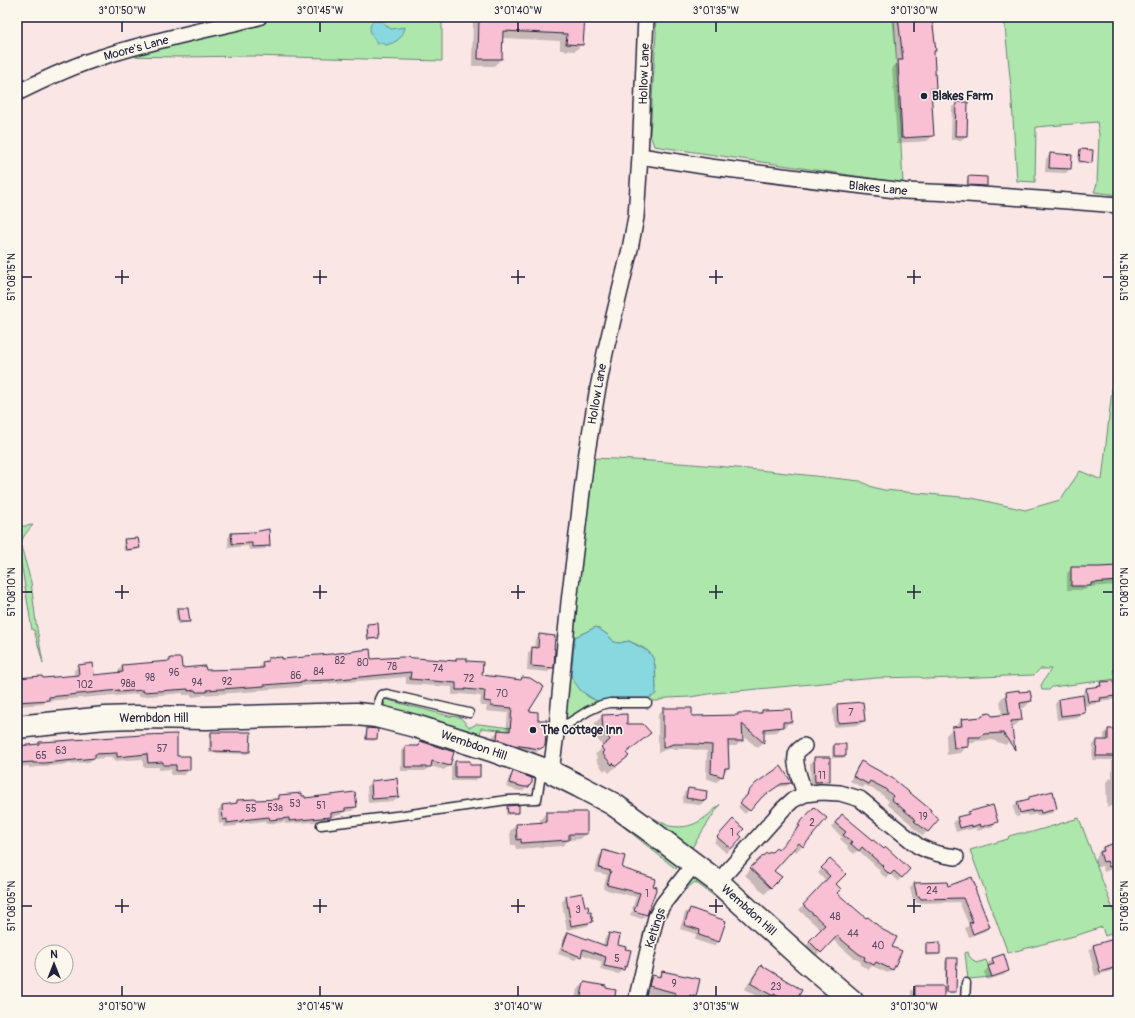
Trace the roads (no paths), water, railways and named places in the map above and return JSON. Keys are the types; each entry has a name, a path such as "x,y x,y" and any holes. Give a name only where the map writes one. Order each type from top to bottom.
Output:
{"main road":[{"name":"Wembdon Hill","path":"17,727 105,718 206,718 356,714 376,716 448,736 547,770 613,804 718,882 852,1001"}],"street":[{"name":"Moore's Lane","path":"17,93 100,57 259,17"},
{"name":"Hollow Lane","path":"547,770 557,726 568,602 586,458 604,353 632,236 638,200 646,17"},
{"name":"Blakes Lane","path":"640,156 718,168 897,190 1118,205"},
{"path":"804,746 799,749 796,754 796,761 799,777 805,794"},
{"path":"718,882 783,808 793,800 805,794 821,792 840,793 860,799 918,846 938,855 956,857"},
{"name":"Keltings","path":"636,1001 656,917 662,904 694,864"}],"lane":[{"path":"376,716 381,695 387,694 469,714"},
{"path":"557,726 569,723 588,710 606,704 647,703"},
{"path":"321,825 507,800 538,799 547,770"},
{"path":"965,1001 966,984"}],"water":[{"path":"373,21 381,21 391,29 405,27 401,37 393,43 386,45 381,43 377,44 370,30"},
{"path":"596,627 608,635 614,642 619,643 629,641 649,652 653,658 655,667 656,694 646,699 598,702 581,691 573,680 571,674 575,637"}],"place":[{"name":"Blakes Farm","path":"924,96"},
{"name":"The Cottage Inn","path":"533,730"}]}
